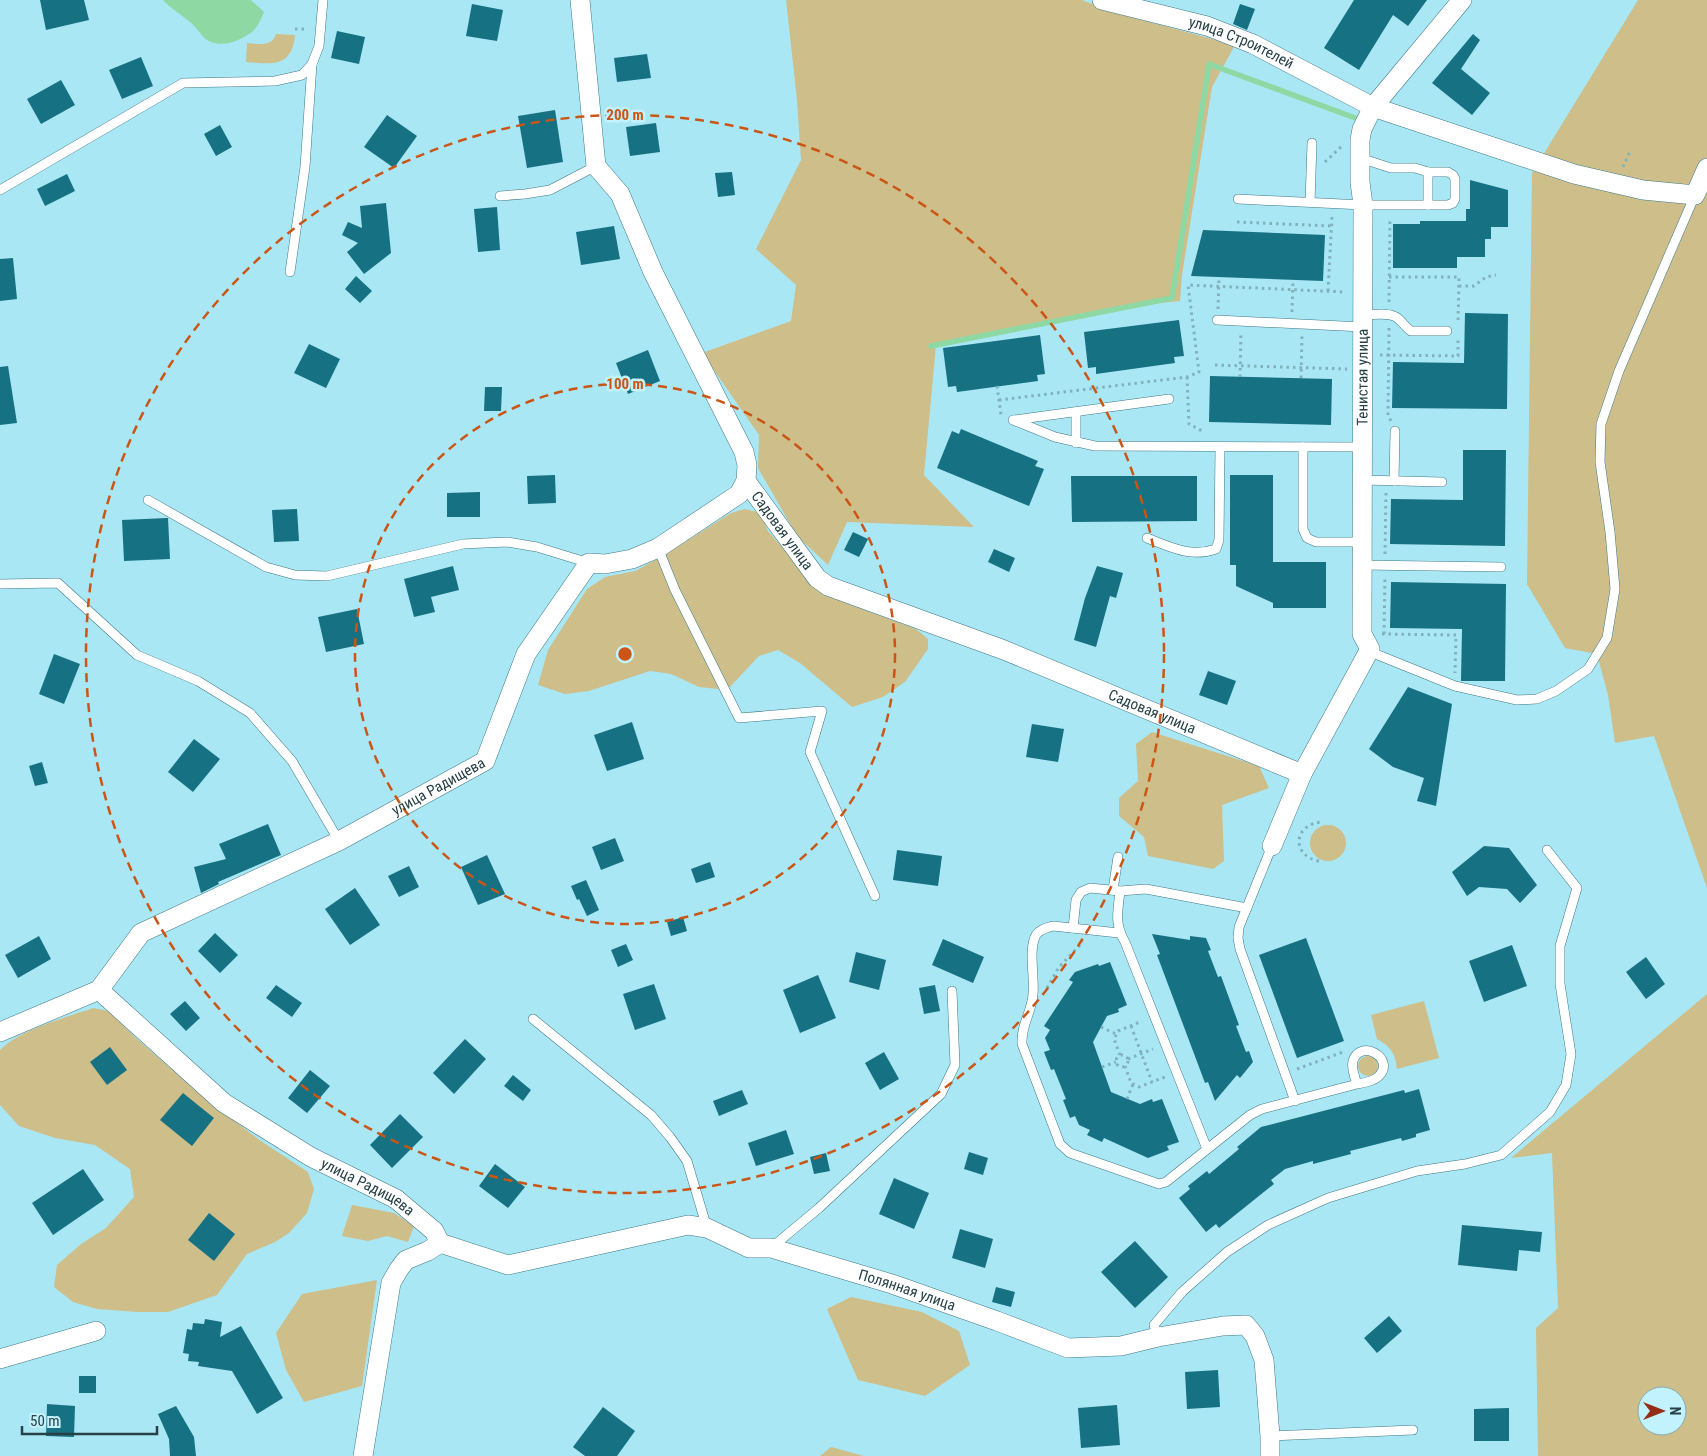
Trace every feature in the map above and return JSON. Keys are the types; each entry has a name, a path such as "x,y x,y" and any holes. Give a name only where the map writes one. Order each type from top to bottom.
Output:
{"street":[{"path":"580,0 596,166"},
{"name":"улица Строителей","path":"1102,0 1207,26 1244,40 1373,107 1574,174 1643,190 1695,195"},
{"name":"Тенистая улица","path":"1366,642 1362,565 1363,205 1360,182 1360,149 1362,129 1373,107 1462,0"},
{"name":"Садовая улица","path":"596,166 620,194 654,272 744,452 747,465 746,481 817,578 828,586 1004,650 1302,774"},
{"path":"1695,195 1707,168"},
{"path":"589,563 604,564 632,559 658,548 738,494 746,481"},
{"name":"улица Радищева","path":"440,1243 434,1231 396,1199 311,1157 224,1103 99,990 140,933 339,841 485,761 526,654 589,563"},
{"path":"1272,846 1302,774 1366,642"},
{"path":"1,1028 99,990"},
{"name":"Полянная улица","path":"440,1243 508,1265 688,1225 707,1228 749,1248 771,1248 892,1284 1068,1348 1121,1346 1158,1337 1223,1326 1246,1325 1254,1336 1264,1360 1270,1456"},
{"path":"363,1456 392,1283 406,1260 428,1251 440,1243"},
{"path":"0,1359 96,1331"}],"lane":[{"path":"290,272 305,167 312,64 319,46 323,0"},
{"path":"0,190 184,83 275,81 302,75 312,64"},
{"path":"1310,202 1312,143"},
{"path":"1238,199 1363,205 1448,205 1453,203 1455,198 1455,179 1453,174 1448,172 1428,172 1415,168 1391,168 1360,149"},
{"path":"500,196 550,190 596,166"},
{"path":"1428,172 1428,205"},
{"path":"1366,642 1378,655 1455,686 1517,700 1537,698 1556,691 1588,669 1607,638 1615,589 1610,532 1600,462 1601,424 1619,371 1695,195"},
{"path":"1217,320 1303,324 1363,321 1389,315 1395,317 1411,331 1448,331"},
{"path":"1170,399 1013,420 1055,437 1095,446 1362,447"},
{"path":"1076,412 1076,443"},
{"path":"1394,481 1395,431"},
{"path":"1147,538 1182,552 1207,552 1216,548 1219,540 1220,447"},
{"path":"1303,447 1303,529 1308,538 1316,542 1362,542"},
{"path":"1362,480 1442,482"},
{"path":"148,500 266,566 295,575 327,576 463,544 508,542 537,547 589,563"},
{"path":"658,548 663,556 675,590 739,718 822,710 810,752 875,896"},
{"path":"1362,565 1501,567"},
{"path":"0,584 58,583 137,655 198,681 250,713 292,761 339,841"},
{"path":"1272,846 1239,927 1238,938 1240,949 1295,1101"},
{"path":"1158,1337 1154,1325 1182,1292 1228,1252 1268,1225 1328,1198 1416,1171 1465,1164 1501,1155 1550,1112 1566,1085 1571,1054 1560,984 1560,946 1577,888 1547,850"},
{"path":"1118,857 1116,890 1119,933 1125,942 1207,1150"},
{"path":"1073,928 1076,900 1081,892 1090,888 1116,890 1146,889 1247,908"},
{"path":"1119,933 1053,926 1044,928 1036,935 1033,946 1033,996 1021,1033 1022,1044 1060,1144 1070,1153 1159,1184 1166,1182 1250,1115 1262,1109 1295,1101 1372,1080 1379,1076 1383,1069 1383,1062 1379,1055 1372,1051 1364,1051 1357,1054 1353,1062 1357,1084"},
{"path":"771,1248 819,1208 941,1094 955,1065 952,991"},
{"path":"533,1020 651,1115 670,1137 686,1161 707,1228"},
{"path":"1270,1436 1413,1430"}],"path":[{"path":"1311,174 1345,144 1360,149"},
{"path":"1328,291 1332,204"},
{"path":"1237,222 1331,226"},
{"path":"1459,286 1474,286 1486,277 1496,275"},
{"path":"1218,306 1219,277"},
{"path":"1292,309 1293,280"},
{"path":"999,400 1187,377 1199,372 1188,285 1363,292"},
{"path":"1240,377 1242,322"},
{"path":"1301,378 1303,324"},
{"path":"1215,366 1362,369"},
{"path":"1187,377 1189,424 1206,433"},
{"path":"1366,642 1456,635 1455,686"},
{"path":"1320,861 1310,860 1303,854 1299,845 1300,836 1305,828 1312,823 1322,822"},
{"path":"1033,996 1046,989 1059,967 1094,930"},
{"path":"1120,1054 1114,1039 1118,1031 1154,1017"},
{"path":"1131,1026 1143,1053 1152,1082"},
{"path":"1101,1027 1116,1034"},
{"path":"1285,1073 1348,1050 1364,1051"},
{"path":"1128,1059 1143,1053"},
{"path":"1120,1054 1124,1054 1128,1059 1125,1066 1131,1083 1139,1087 1176,1072"},
{"path":"1116,1062 1120,1054"},
{"path":"1116,1062 1121,1067 1125,1066"},
{"path":"1102,1067 1116,1062"},
{"path":"1127,1099 1133,1084"}],"shaded area":[{"path":"163,0 251,0 264,12 258,25 252,32 237,41 220,44 206,40 193,24"},
{"path":"786,0 1082,0 1116,13 1235,45 1212,87 1182,275 1180,301 1121,307 936,345 924,475 974,527 847,522 828,565 797,536 758,468 759,435 702,353 791,321 796,285 756,249 801,160 797,100"},
{"path":"1638,0 1707,0 1707,888 1654,736 1615,743 1608,695 1597,654 1565,648 1527,584 1532,173"},
{"path":"276,34 295,35 293,46 285,59 272,63 246,62 247,43 268,43"},
{"path":"745,509 761,513 768,531 823,594 916,629 928,639 928,649 905,682 883,697 852,707 800,663 778,650 759,656 727,690 699,687 671,674 650,671 589,691 565,694 538,685 548,650 587,589 605,577 635,571 663,556 731,513"},
{"path":"1152,732 1259,766 1269,788 1222,805 1224,861 1213,869 1148,856 1144,837 1119,816 1119,798 1138,781 1136,744"},
{"path":"1328,825 1341,830 1346,843 1341,856 1328,861 1315,856 1310,843 1315,830"},
{"path":"1707,994 1707,1456 1538,1456 1536,1328 1558,1308 1552,1153 1511,1158"},
{"path":"1424,1001 1439,1058 1397,1069 1392,1051 1377,1039 1371,1015"},
{"path":"93,1008 109,1011 136,1038 209,1102 261,1141 308,1172 314,1189 307,1213 289,1233 275,1242 247,1254 217,1295 168,1312 97,1309 73,1302 54,1287 57,1265 81,1244 106,1228 134,1197 130,1169 95,1145 55,1138 19,1126 0,1105 0,1050 31,1030"},
{"path":"1368,1056 1375,1059 1378,1066 1375,1073 1368,1076 1361,1073 1358,1066 1361,1059"},
{"path":"352,1205 394,1213 414,1226 408,1242 387,1236 368,1241 342,1236"},
{"path":"377,1280 362,1386 304,1402 286,1370 276,1333 302,1294"},
{"path":"851,1297 922,1312 959,1331 970,1365 925,1396 858,1380 827,1309"},
{"path":"831,1447 864,1456 820,1456"}],"building":[{"path":"40,0 84,0 89,20 46,30"},
{"path":"1354,0 1427,0 1408,26 1393,15 1359,70 1324,48"},
{"path":"472,4 503,10 497,41 466,36"},
{"path":"1240,4 1255,9 1247,30 1233,24"},
{"path":"337,31 365,37 359,64 331,58"},
{"path":"1473,34 1480,40 1461,69 1490,93 1472,115 1432,83"},
{"path":"647,54 651,78 617,82 614,58"},
{"path":"141,57 153,86 122,99 109,70"},
{"path":"61,80 75,105 41,124 27,99"},
{"path":"555,110 563,162 527,168 518,116"},
{"path":"387,115 417,136 394,168 364,147"},
{"path":"656,123 660,152 630,156 626,127"},
{"path":"220,125 232,147 216,156 204,134"},
{"path":"732,172 735,195 718,197 715,173"},
{"path":"67,174 75,191 45,206 37,189"},
{"path":"1470,180 1508,190 1508,227 1491,227 1491,239 1485,239 1485,257 1457,257 1457,268 1393,268 1393,224 1420,224 1420,221 1466,221 1466,209 1470,209"},
{"path":"386,203 391,253 364,274 347,252 358,243 342,235 348,222 362,228 360,206"},
{"path":"497,207 500,250 478,252 474,209"},
{"path":"614,226 620,259 581,265 576,232"},
{"path":"1203,230 1325,235 1323,281 1191,276"},
{"path":"13,258 17,299 0,301 0,259"},
{"path":"356,276 372,291 360,303 345,289"},
{"path":"1465,313 1508,314 1507,409 1392,408 1393,362 1464,363"},
{"path":"1179,320 1184,356 1174,357 1175,363 1096,374 1096,367 1088,368 1084,332"},
{"path":"1040,335 1045,374 1037,375 1038,381 957,392 956,386 948,387 943,348"},
{"path":"309,344 340,359 326,388 294,373"},
{"path":"648,350 660,381 628,394 616,363"},
{"path":"8,366 17,423 0,425 0,367"},
{"path":"1210,376 1332,379 1331,425 1209,422"},
{"path":"485,387 502,387 501,411 484,411"},
{"path":"961,429 1038,461 1035,466 1044,469 1029,506 937,468 952,431 959,434"},
{"path":"1463,450 1506,450 1505,546 1390,544 1391,499 1463,500"},
{"path":"555,475 556,503 528,504 527,476"},
{"path":"1230,475 1273,475 1273,562 1326,562 1326,608 1273,608 1273,603 1236,586 1236,565 1230,565"},
{"path":"1071,476 1197,476 1197,521 1072,522"},
{"path":"480,492 480,517 447,517 447,493"},
{"path":"297,509 299,541 274,542 272,510"},
{"path":"168,518 170,559 124,561 122,520"},
{"path":"853,532 868,539 859,557 844,550"},
{"path":"994,549 1015,558 1009,572 988,562"},
{"path":"453,566 459,590 431,597 435,612 414,617 404,579"},
{"path":"1097,566 1123,573 1116,598 1110,596 1096,647 1074,640 1085,598"},
{"path":"1391,582 1506,584 1505,681 1461,681 1462,629 1390,628"},
{"path":"357,609 364,644 326,652 318,617"},
{"path":"54,654 80,664 64,704 39,694"},
{"path":"1208,671 1236,681 1227,705 1199,695"},
{"path":"1408,687 1452,704 1436,806 1417,801 1424,778 1393,767 1369,749"},
{"path":"632,722 644,759 607,771 594,735"},
{"path":"1032,724 1064,729 1058,762 1026,757"},
{"path":"194,739 220,759 193,792 168,772"},
{"path":"42,762 48,783 35,786 29,766"},
{"path":"268,824 281,855 218,882 219,884 201,893 194,867 226,859 219,844"},
{"path":"615,838 624,861 601,870 592,847"},
{"path":"1484,846 1509,848 1537,885 1520,903 1507,889 1479,887 1467,896 1452,872"},
{"path":"897,850 942,856 938,886 893,880"},
{"path":"487,855 505,894 478,905 461,867"},
{"path":"710,862 715,877 696,883 691,869"},
{"path":"409,866 419,887 399,897 388,876"},
{"path":"586,880 599,910 587,916 571,886"},
{"path":"355,888 380,925 350,945 325,909"},
{"path":"683,917 687,931 671,936 667,922"},
{"path":"215,933 238,955 220,973 198,951"},
{"path":"1152,934 1190,940 1190,936 1206,938 1211,950 1208,951 1218,977 1221,976 1239,1025 1236,1026 1246,1052 1249,1051 1253,1062 1240,1078 1237,1075 1215,1101 1208,1082 1205,1083 1157,955 1160,954"},
{"path":"39,936 51,959 18,978 5,955"},
{"path":"1306,938 1344,1041 1297,1058 1259,955"},
{"path":"943,939 984,957 973,983 932,965"},
{"path":"626,944 633,960 618,967 611,950"},
{"path":"1512,945 1527,986 1484,1002 1469,961"},
{"path":"856,952 886,960 879,990 849,982"},
{"path":"1646,957 1665,984 1646,999 1626,972"},
{"path":"1110,962 1127,1005 1118,1009 1119,1012 1107,1016 1093,1042 1111,1092 1140,1104 1152,1099 1153,1102 1162,1099 1179,1142 1167,1146 1169,1150 1148,1158 1104,1138 1102,1142 1087,1135 1090,1130 1079,1125 1075,1116 1070,1118 1063,1100 1066,1099 1054,1069 1051,1070 1044,1052 1050,1050 1045,1038 1050,1030 1044,1026 1073,982 1069,980 1075,972"},
{"path":"818,975 836,1018 800,1033 783,990"},
{"path":"654,984 666,1019 635,1030 623,994"},
{"path":"276,985 302,1003 292,1017 266,998"},
{"path":"935,985 940,1011 924,1014 919,988"},
{"path":"185,1001 200,1018 186,1031 170,1014"},
{"path":"465,1039 486,1059 454,1094 433,1073"},
{"path":"110,1047 127,1070 107,1085 90,1062"},
{"path":"884,1052 899,1079 880,1090 865,1063"},
{"path":"310,1070 330,1086 307,1113 288,1098"},
{"path":"513,1075 531,1090 523,1101 504,1086"},
{"path":"1419,1089 1430,1130 1402,1141 1401,1138 1350,1151 1351,1154 1313,1164 1313,1161 1285,1169 1271,1180 1274,1184 1219,1228 1216,1224 1206,1232 1179,1198 1190,1189 1188,1186 1207,1171 1209,1174 1239,1149 1237,1147 1261,1127 1404,1090 1405,1093"},
{"path":"742,1090 748,1104 719,1116 713,1101"},
{"path":"183,1093 214,1118 192,1146 160,1120"},
{"path":"400,1114 423,1137 392,1168 370,1145"},
{"path":"786,1130 794,1154 756,1166 748,1143"},
{"path":"969,1152 988,1158 983,1175 964,1169"},
{"path":"826,1153 830,1171 814,1174 810,1157"},
{"path":"495,1164 525,1187 508,1208 479,1186"},
{"path":"83,1169 104,1200 53,1235 32,1203"},
{"path":"894,1178 929,1193 914,1229 879,1214"},
{"path":"209,1213 235,1234 214,1261 188,1240"},
{"path":"1462,1225 1542,1232 1540,1252 1519,1250 1517,1271 1458,1265"},
{"path":"960,1229 993,1239 985,1268 952,1258"},
{"path":"1135,1241 1168,1277 1135,1308 1101,1272"},
{"path":"996,1287 1015,1292 1011,1307 992,1302"},
{"path":"1389,1316 1402,1331 1377,1353 1364,1338"},
{"path":"205,1319 222,1322 220,1337 241,1326 283,1398 257,1414 232,1371 198,1366 199,1362 188,1361 189,1354 183,1353 187,1329 192,1330 193,1323 204,1324"},
{"path":"1218,1370 1220,1407 1187,1409 1185,1372"},
{"path":"79,1376 96,1376 96,1393 79,1393"},
{"path":"47,1404 75,1406 74,1437 46,1436"},
{"path":"1117,1405 1120,1445 1081,1448 1078,1408"},
{"path":"176,1406 194,1437 196,1456 170,1456 169,1439 158,1414"},
{"path":"603,1407 635,1431 617,1456 585,1456 573,1447"},
{"path":"1509,1408 1509,1441 1474,1441 1474,1409"}],"waterway":[{"path":"931,346 1172,298 1209,64 1358,119"}]}
